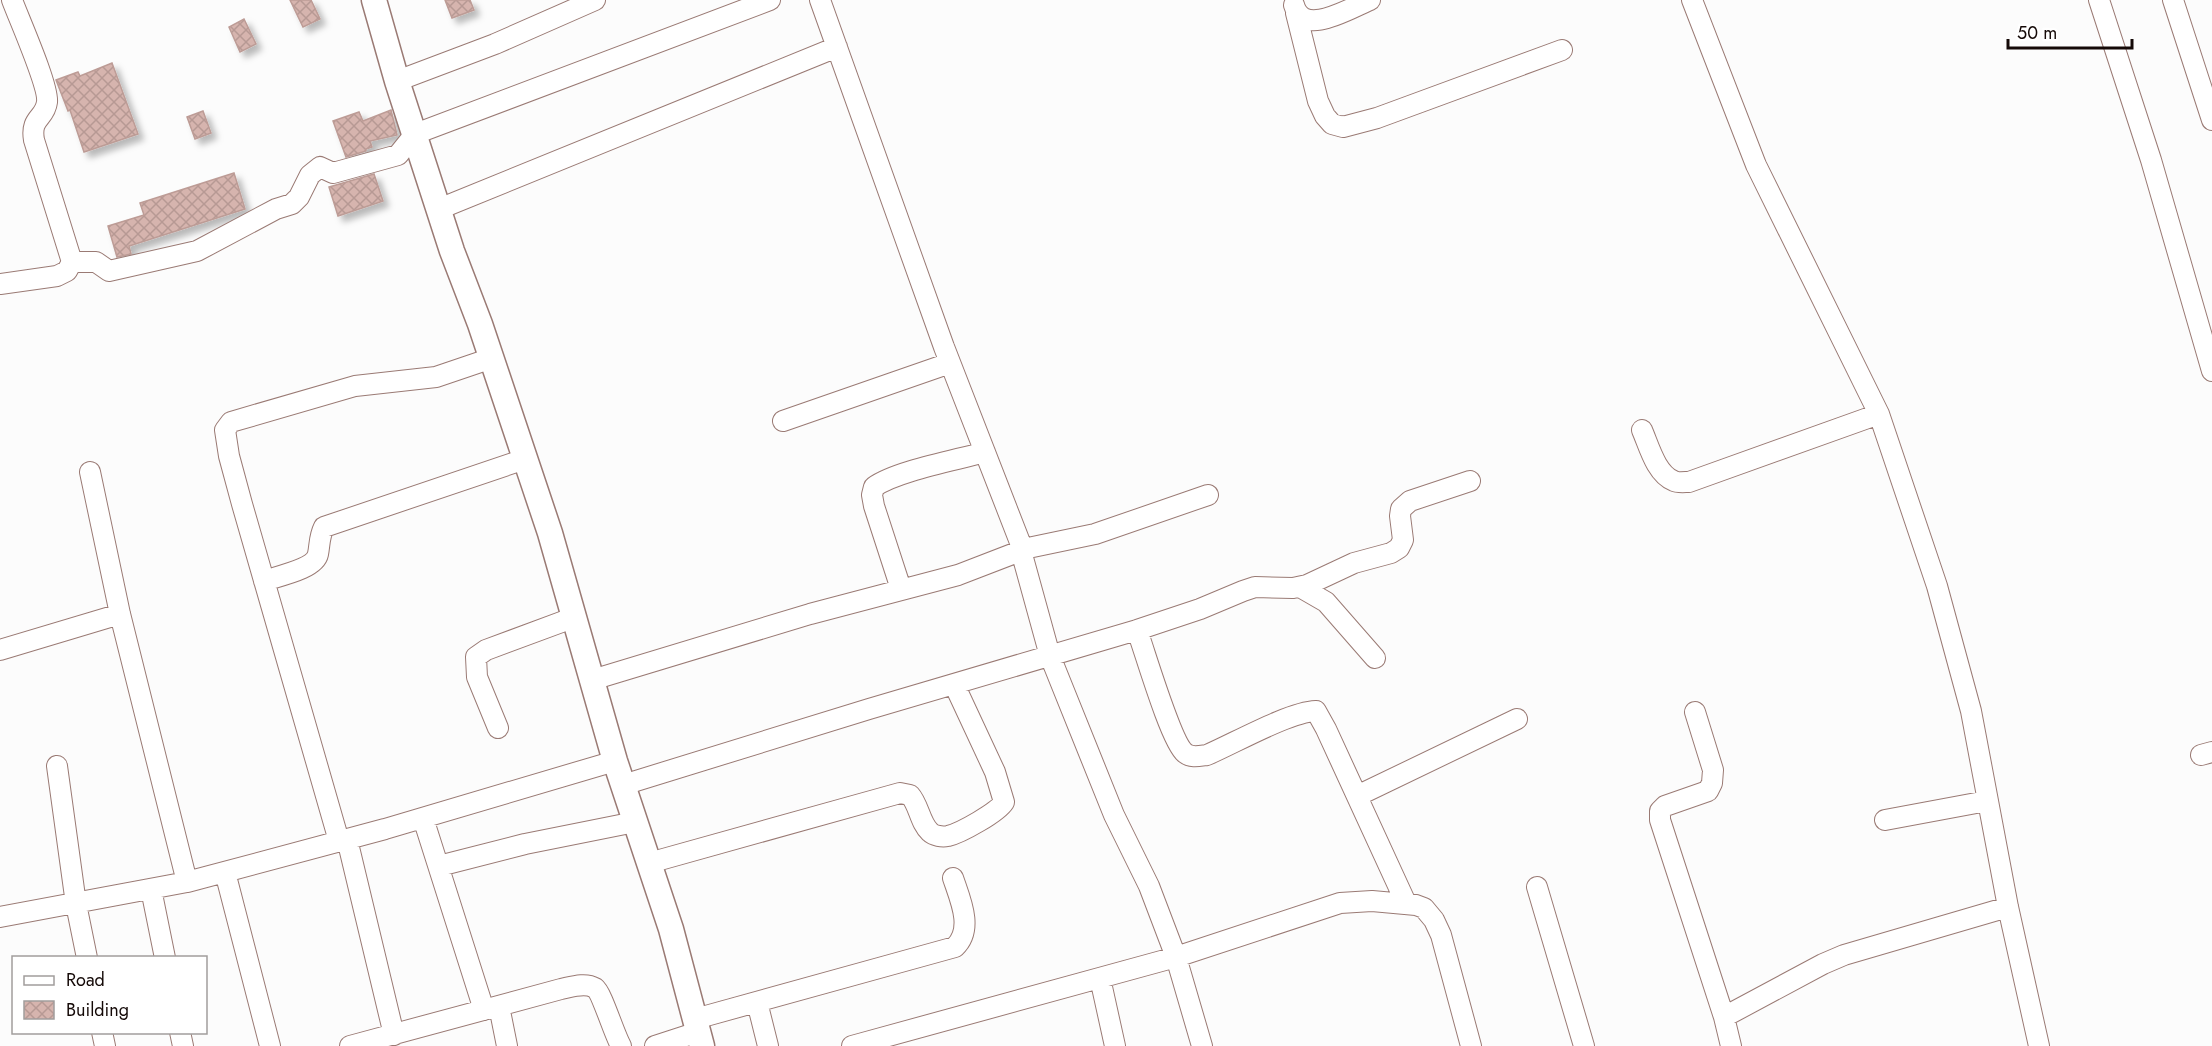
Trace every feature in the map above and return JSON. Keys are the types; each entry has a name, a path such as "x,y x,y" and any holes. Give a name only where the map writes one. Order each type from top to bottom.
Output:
{"street":[{"path":"0,284 57,276 67,271 72,262 32,130 36,120 44,111 47,101 40,74 12,0"},
{"path":"374,0 397,81 439,209 553,541 615,761 671,929 698,1032"},
{"path":"397,81 495,44 595,0"},
{"path":"72,262 96,262 109,271 197,251 276,209 292,204 299,197 310,175 320,167 333,173 398,155 415,134 770,0"},
{"path":"820,0 950,363 1023,558 1050,656 1100,782 1149,886 1176,957 1202,1046"},
{"path":"1294,6 1301,17 1313,21 1328,18 1370,0"},
{"path":"1692,0 1756,165 1879,414 1944,608 1971,711 2007,907 2039,1046"},
{"path":"2098,0 2151,160 2212,371"},
{"path":"2173,0 2212,120"},
{"path":"1294,6 1318,101 1325,116 1332,124 1343,127 1377,118 1562,50"},
{"path":"439,209 837,47"},
{"path":"394,1035 343,840 264,581 225,430 231,422 356,386 418,381 492,358"},
{"path":"783,421 950,363"},
{"path":"1642,430 1663,472 1674,481 1689,482 1879,414"},
{"path":"901,589 874,506 872,495 874,487 898,476 985,452"},
{"path":"264,581 311,564 318,557 320,535 324,527 525,459"},
{"path":"90,472 120,614 187,882"},
{"path":"623,785 1137,630 1200,609 1255,587 1300,587 1354,563 1391,553 1399,548 1403,540 1401,509 1410,501 1470,481"},
{"path":"592,680 810,614 958,575 1020,551 1095,534 1208,495"},
{"path":"1300,587 1326,602 1375,658"},
{"path":"0,650 120,614"},
{"path":"498,728 477,677 476,657 486,650 574,617"},
{"path":"1137,630 1173,734 1185,754 1207,755 1291,716 1306,711 1316,711 1406,903"},
{"path":"649,863 900,793 910,795 916,802 929,831 936,836 948,836 984,818 1000,808 1005,801 954,684"},
{"path":"1695,712 1713,770 1712,783 1708,791 1665,806 1660,812 1660,820 1724,1017 1731,1046"},
{"path":"1357,796 1517,719"},
{"path":"0,917 187,882 423,818 615,761"},
{"path":"57,766 76,904 87,956"},
{"path":"1885,820 1987,801"},
{"path":"423,818 438,866 507,1046"},
{"path":"438,866 525,844 635,822"},
{"path":"225,872 270,1046"},
{"path":"655,1046 698,1032 757,1002 955,947 961,941 964,925 962,907 953,878"},
{"path":"1537,887 1584,1046"},
{"path":"151,889 165,956"},
{"path":"852,1046 1176,957 1340,903 1372,901 1406,903 1424,908 1434,920 1441,935 1471,1046"},
{"path":"1724,1017 1844,955 2007,907"},
{"path":"1100,978 1115,1046"},
{"path":"350,1046 561,989 586,985 596,988 601,996 611,1026 621,1046"},
{"path":"757,1002 768,1046"}],"building":[{"path":"290,0 311,0 320,19 303,27"},
{"path":"445,0 470,0 474,10 452,18"},
{"path":"244,19 256,44 240,52 229,27"},
{"path":"112,63 138,134 84,152 70,110 68,111 56,80 78,72 80,76"},
{"path":"391,110 397,135 370,141 372,147 366,151 346,157 333,121 359,112 363,121"},
{"path":"203,111 211,133 195,139 187,117"},
{"path":"234,173 245,209 129,246 131,254 117,257 108,226 144,215 140,203"},
{"path":"374,174 383,201 338,216 329,187"}]}
